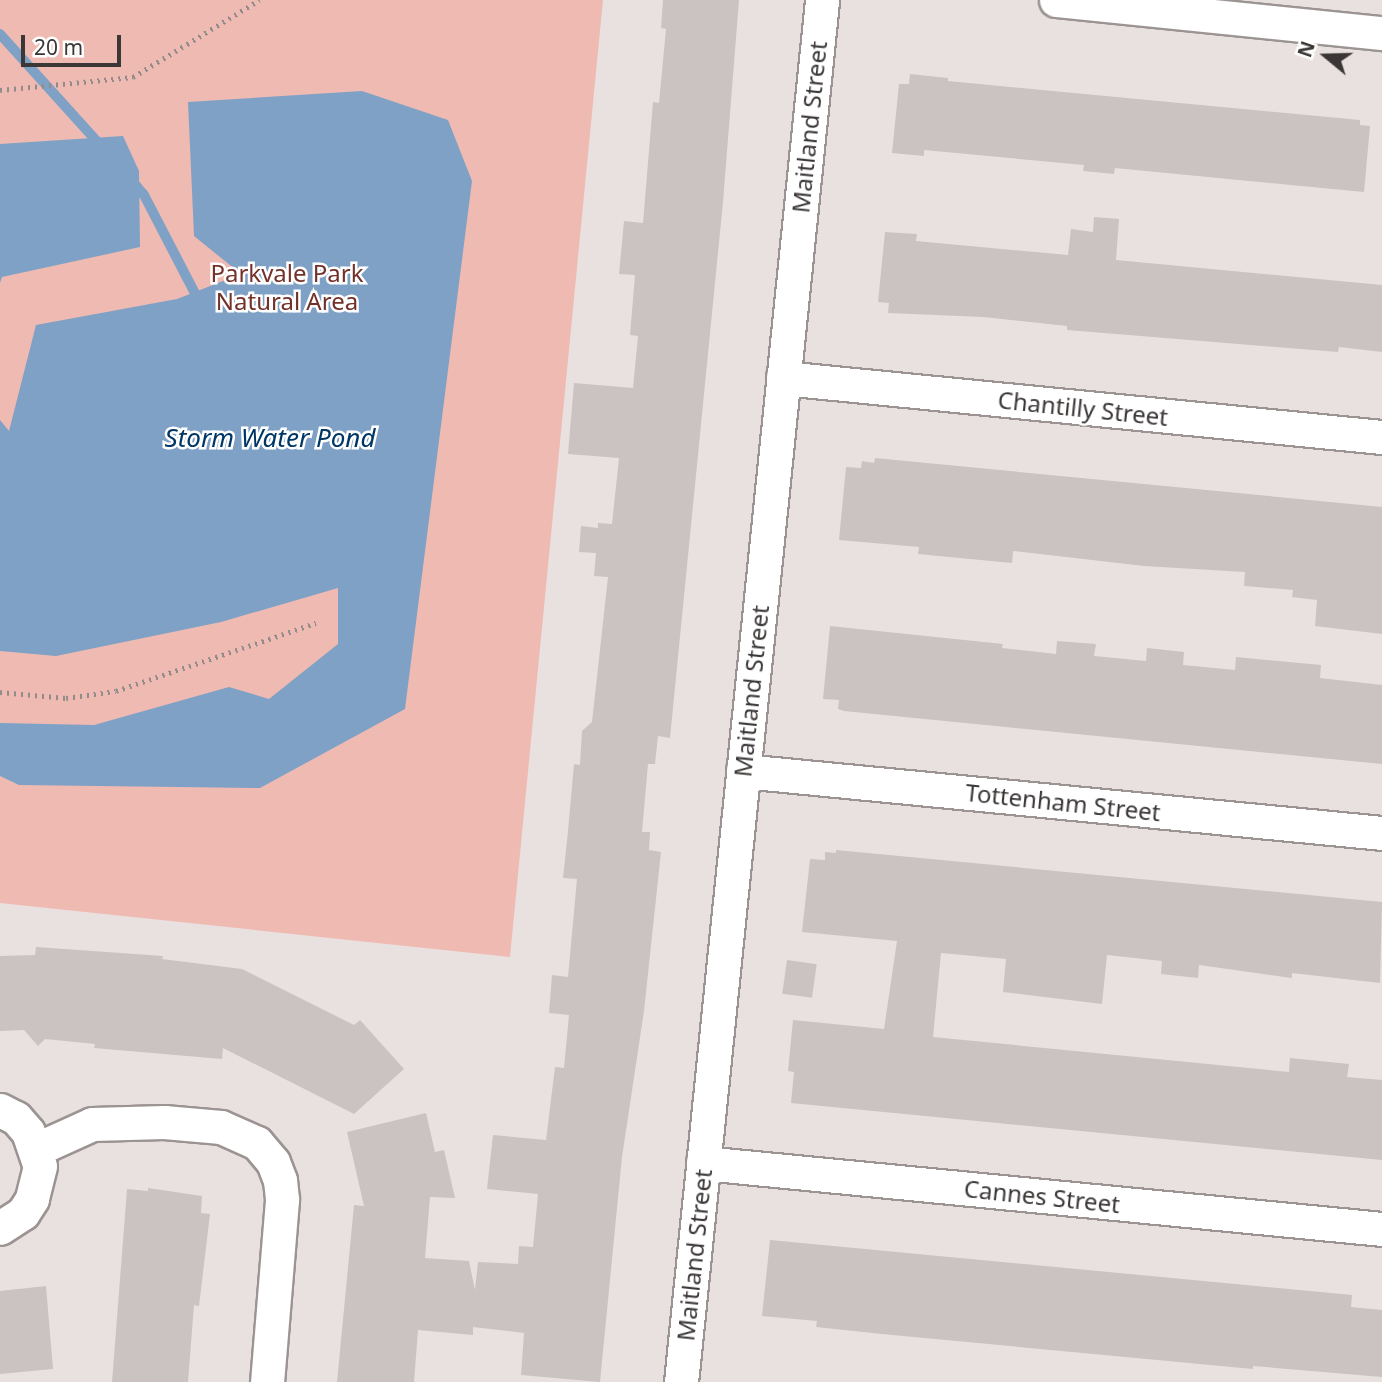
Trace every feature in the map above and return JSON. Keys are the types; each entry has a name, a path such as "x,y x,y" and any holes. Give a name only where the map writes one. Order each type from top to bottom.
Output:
{"street":[{"name":"Maitland Street","path":"681,1382 822,0"},
{"path":"1056,0 1382,33"},
{"name":"Chantilly Street","path":"783,379 1382,437"},
{"name":"Tottenham Street","path":"743,771 1382,833"},
{"path":"0,1110 16,1118 28,1132 37,1149 40,1166 32,1199 23,1213 0,1228"},
{"path":"37,1149 92,1125 164,1122 221,1128 257,1143 273,1161 281,1180 282,1200 267,1382"},
{"name":"Cannes Street","path":"703,1163 1382,1229"}],"path":[{"path":"0,90 133,77 259,0"},
{"path":"0,692 66,698 116,691 316,623"}],"green space":[{"name":"Parkvale Park Natural Area","path":"0,0 603,0 510,957 0,903"}],"water":[{"name":"Storm Water Pond","path":"362,91 448,120 472,181 405,709 260,788 19,785 0,776 0,723 94,725 229,687 269,699 338,644 338,588 221,622 56,656 0,651 0,420 9,431 36,325 177,299 241,274 194,236 188,102"},
{"path":"123,136 139,171 140,247 2,277 0,283 0,144"}],"building":[{"path":"663,0 739,0 723,202 670,738 658,736 655,764 648,764 642,832 650,832 649,850 661,852 644,1011 622,1157 600,1382 521,1375 524,1333 473,1327 473,1335 418,1330 414,1382 337,1382 354,1205 364,1206 347,1132 426,1113 435,1152 444,1150 455,1198 430,1197 425,1258 469,1261 475,1290 478,1262 518,1264 519,1246 533,1247 538,1194 487,1189 493,1135 546,1140 555,1067 564,1068 569,1015 549,1013 552,975 568,977 577,879 563,878 574,764 580,765 582,731 592,722 608,577 594,576 596,553 579,552 581,526 598,528 598,523 612,524 619,458 568,454 574,383 633,388 638,336 630,335 635,275 619,274 624,221 643,223 653,102 659,103 666,29 661,28"},
{"path":"910,74 948,78 948,81 1360,120 1360,125 1370,126 1364,192 1115,168 1114,174 1083,171 1084,165 924,150 924,156 892,153 899,84 909,84"},
{"path":"1094,217 1119,219 1116,260 1382,285 1382,352 1339,347 1338,352 1067,330 1067,326 983,317 888,313 889,303 878,302 885,232 917,234 916,241 1068,255 1071,229 1093,232"},
{"path":"875,458 1382,507 1382,634 1315,626 1317,600 1292,597 1293,590 1244,586 1245,572 1144,566 1013,551 1012,563 918,554 919,547 839,540 846,467 861,468 862,461 874,463"},
{"path":"830,626 1003,644 1002,648 1056,654 1057,641 1096,644 1094,656 1146,661 1147,648 1184,652 1183,665 1235,670 1236,657 1321,665 1320,678 1382,685 1382,764 844,711 838,709 839,700 823,699"},
{"path":"836,850 1382,902 1380,983 1292,973 1292,978 1199,965 1198,978 1161,974 1162,961 1107,955 1102,1004 1003,992 1006,959 941,953 933,1037 1289,1072 1290,1058 1349,1064 1347,1077 1382,1080 1382,1160 791,1103 794,1072 788,1071 793,1020 884,1029 897,941 802,932 810,859 825,860 825,852 836,853"},
{"path":"36,947 163,956 162,959 242,969 354,1025 360,1020 404,1069 354,1114 223,1048 222,1059 94,1048 95,1044 45,1039 38,1046 24,1030 0,1031 0,956 35,955"},
{"path":"787,960 817,964 812,998 782,994"},
{"path":"148,1188 202,1196 201,1213 210,1214 199,1306 194,1305 188,1382 112,1382 127,1189 148,1191"},
{"path":"770,1240 1352,1295 1351,1307 1382,1310 1382,1377 1253,1366 1253,1369 882,1334 816,1327 817,1321 762,1316"},
{"path":"46,1286 53,1369 0,1374 0,1291"}],"waterway":[{"path":"0,34 102,147"},
{"path":"133,182 144,195 200,303"}]}
